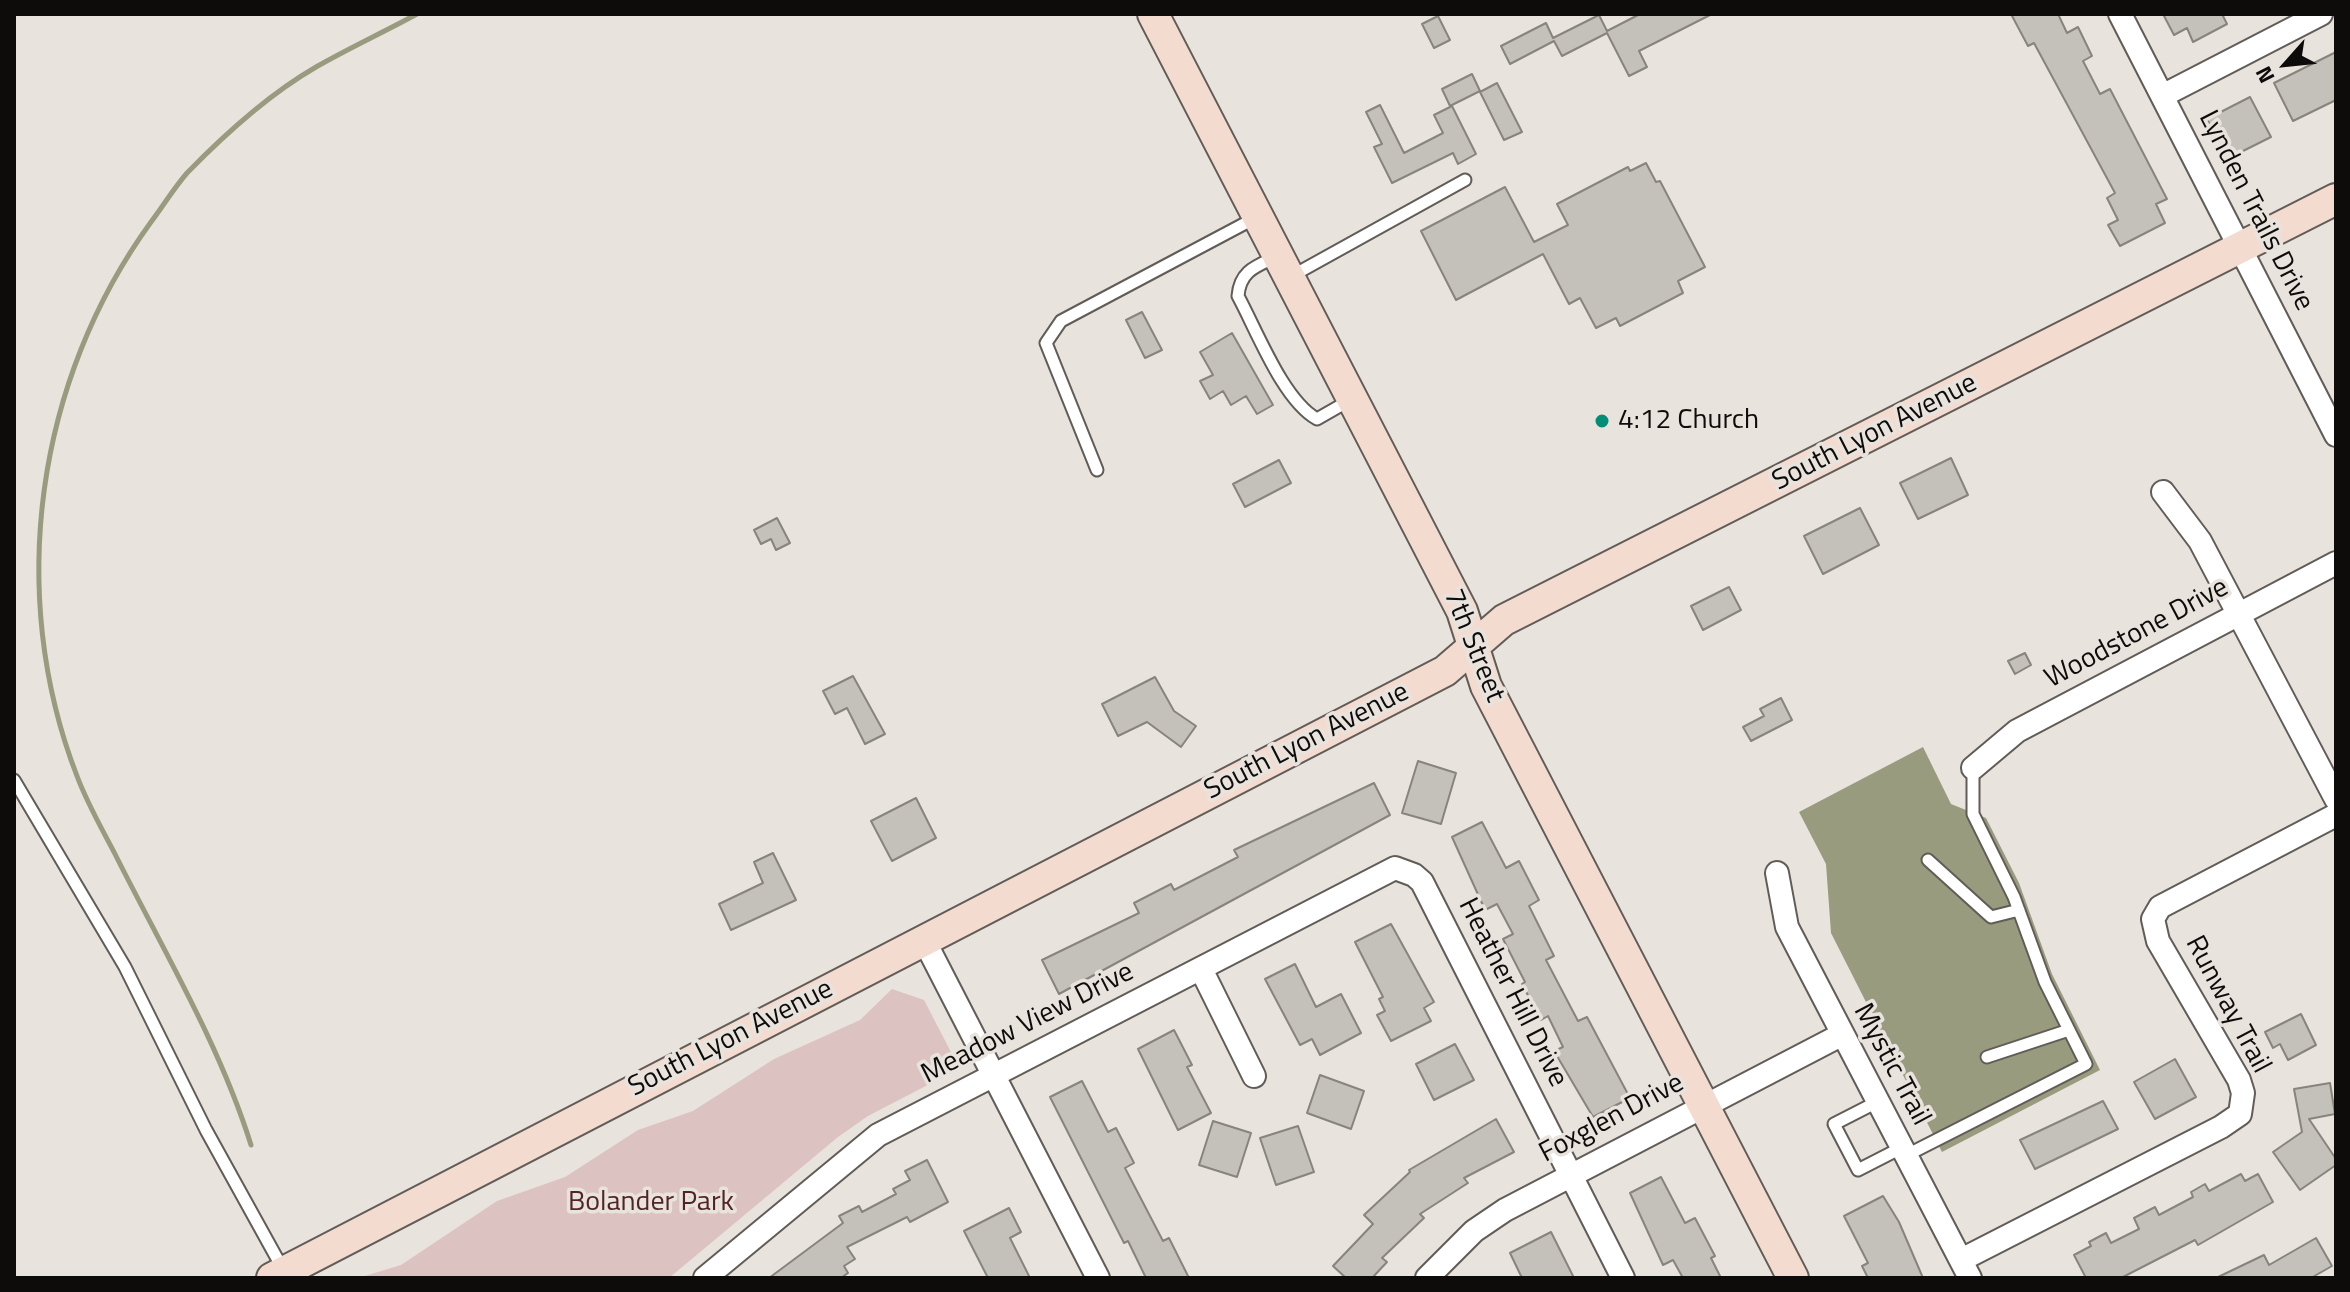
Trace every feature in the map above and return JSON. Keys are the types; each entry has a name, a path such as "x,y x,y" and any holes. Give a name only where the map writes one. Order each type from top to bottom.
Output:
{"street":[{"name":"7th Street","path":"1153,14 1462,611 1486,686 1793,1278"},
{"name":"Lynden Trails Drive","path":"2120,14 2336,435"},
{"path":"2162,96 2321,14"},
{"name":"South Lyon Avenue","path":"278,1275 1445,671 1504,620 2336,199"},
{"path":"2163,492 2200,541 2336,799"},
{"name":"Woodstone Drive","path":"1973,768 2017,731 2336,563"},
{"name":"Runway Trail","path":"1965,1269 2240,1114 2243,1093 2239,1080 2158,941 2153,919 2160,907 2336,815"},
{"name":"Meadow View Drive","path":"705,1278 878,1135 1387,870 1405,870"},
{"name":"Heather Hill Drive","path":"1405,870 1422,882 1623,1278"},
{"name":"Mystic Trail","path":"1777,873 1787,927 1965,1269"},
{"path":"924,940 1098,1278"},
{"path":"1201,969 1254,1076"},
{"name":"Foxglen Drive","path":"1427,1278 1474,1231 1570,1175 1841,1035"}],"lane":[{"path":"1352,399 1317,419 1304,412 1238,296 1239,280 1248,270 1284,267 1465,180"},
{"path":"1097,470 1046,343 1061,321 1258,217"},
{"path":"1877,1102 1834,1124 1858,1170 1903,1152 2086,1064 2045,982 2019,910 1973,814 1973,768"},
{"path":"14,780 125,967 278,1275"},
{"path":"1928,860 1991,917 2019,910"},
{"path":"1987,1057 2069,1030"}],"green space":[{"name":"Bolander Park","path":"892,989 924,1000 952,1054 947,1075 868,1116 838,1137 669,1278 358,1278 401,1265 497,1201 565,1177 638,1130 693,1111 774,1059 860,1020"}],"shaded area":[{"path":"1923,747 1951,804 1986,818 2019,883 2052,974 2100,1070 1942,1152 1831,933 1826,864 1799,812"}],"building":[{"path":"1640,14 1712,14 1639,51 1647,67 1629,76 1607,33 1562,56 1554,41 1510,64 1501,46 1546,23 1553,38 1599,15 1607,31"},
{"path":"2011,14 2058,14 2067,33 2078,27 2092,56 2083,61 2100,94 2110,89 2167,199 2156,204 2165,223 2120,246 2108,225 2118,220 2107,198 2115,193 2034,43 2028,46"},
{"path":"2163,14 2222,14 2227,24 2193,42 2187,28 2174,35"},
{"path":"1438,16 1450,40 1434,48 1422,24"},
{"path":"2336,52 2336,100 2293,121 2274,83"},
{"path":"1472,74 1480,91 1450,106 1442,89"},
{"path":"1497,83 1522,132 1504,140 1480,92"},
{"path":"2250,97 2271,137 2227,159 2207,119"},
{"path":"1380,105 1404,153 1443,133 1434,115 1452,106 1476,154 1458,164 1453,153 1392,183 1374,147 1382,144 1366,112"},
{"path":"1646,163 1656,182 1660,181 1705,267 1678,281 1683,293 1620,326 1616,318 1596,328 1580,298 1569,304 1543,254 1456,300 1421,231 1505,187 1534,242 1568,225 1557,204 1628,167 1630,171"},
{"path":"1142,312 1162,350 1145,358 1126,320"},
{"path":"1232,333 1273,405 1257,414 1246,396 1231,405 1223,391 1210,399 1200,381 1213,375 1200,352"},
{"path":"1951,458 1968,495 1918,519 1900,483"},
{"path":"1279,460 1291,483 1245,507 1233,484"},
{"path":"1860,508 1879,545 1823,574 1804,536"},
{"path":"777,518 790,543 776,550 771,539 761,544 754,530"},
{"path":"1729,587 1741,610 1703,630 1691,606"},
{"path":"2025,653 2031,665 2015,674 2008,661"},
{"path":"853,676 885,734 865,744 847,708 835,714 823,691"},
{"path":"1155,677 1174,711 1196,726 1181,747 1147,722 1118,736 1102,704"},
{"path":"1781,698 1792,720 1751,741 1743,727 1764,716 1760,709"},
{"path":"1418,761 1456,773 1441,824 1402,813"},
{"path":"1374,783 1390,815 1059,994 1042,960 1139,913 1134,903 1171,884 1174,890 1238,857 1234,850"},
{"path":"916,798 936,838 892,861 871,821"},
{"path":"1482,822 1506,868 1519,861 1539,900 1529,906 1554,956 1546,960 1578,1021 1587,1017 1630,1098 1593,1117 1554,1051 1563,1047 1548,1016 1541,1020 1522,984 1525,982 1503,939 1513,934 1497,904 1485,910 1452,837"},
{"path":"773,853 796,900 731,930 719,904 763,883 754,862"},
{"path":"1391,924 1434,1002 1424,1008 1431,1021 1391,1041 1377,1015 1385,1011 1379,999 1383,997 1355,942"},
{"path":"1295,964 1316,1007 1341,994 1361,1033 1320,1055 1312,1039 1300,1045 1265,979"},
{"path":"2301,1014 2316,1045 2288,1060 2280,1044 2273,1048 2265,1032"},
{"path":"1174,1030 1192,1065 1187,1067 1211,1113 1178,1130 1138,1049"},
{"path":"1455,1044 1474,1080 1434,1100 1416,1064"},
{"path":"2175,1059 2196,1097 2155,1119 2134,1082"},
{"path":"1320,1075 1364,1091 1351,1129 1307,1113"},
{"path":"1082,1081 1108,1132 1116,1128 1134,1163 1125,1168 1163,1241 1169,1238 1189,1278 1146,1278 1128,1241 1124,1243 1050,1097"},
{"path":"2330,1083 2335,1114 2309,1119 2336,1159 2336,1165 2300,1190 2273,1152 2302,1132 2294,1089"},
{"path":"2103,1101 2118,1129 2035,1169 2020,1140"},
{"path":"1496,1119 1514,1152 1464,1178 1468,1183 1420,1214 1424,1218 1382,1258 1387,1262 1372,1278 1346,1278 1333,1266 1373,1224 1364,1215 1409,1170"},
{"path":"1213,1121 1251,1133 1237,1177 1199,1165"},
{"path":"1298,1126 1314,1172 1276,1185 1260,1138"},
{"path":"927,1160 948,1202 910,1222 907,1217 847,1247 855,1259 844,1266 848,1273 841,1278 769,1278 843,1223 839,1216 859,1206 862,1212 896,1194 893,1189 910,1180 905,1171"},
{"path":"2241,1174 2245,1181 2258,1174 2273,1202 2198,1245 2195,1240 2121,1278 2086,1278 2074,1255 2091,1246 2089,1242 2106,1233 2111,1243 2139,1229 2134,1218 2155,1207 2159,1215 2193,1197 2191,1192 2205,1184 2209,1191"},
{"path":"1661,1177 1685,1223 1695,1218 1715,1256 1711,1258 1721,1278 1683,1278 1673,1260 1663,1265 1630,1193"},
{"path":"1883,1196 1899,1222 1923,1278 1868,1278 1862,1266 1868,1263 1844,1216"},
{"path":"1009,1208 1021,1232 1010,1238 1030,1278 988,1278 964,1231"},
{"path":"1551,1232 1574,1278 1522,1278 1510,1253"},
{"path":"2316,1238 2332,1266 2311,1278 2216,1278 2264,1255 2269,1265"}],"waterway":[{"path":"251,1145 207,1033 77,776 55,706 42,634 39,562 44,490 58,418 81,349 112,284 182,179 232,130 299,77 417,14"}],"place":[{"name":"4:12 Church","path":"1602,421"}]}
